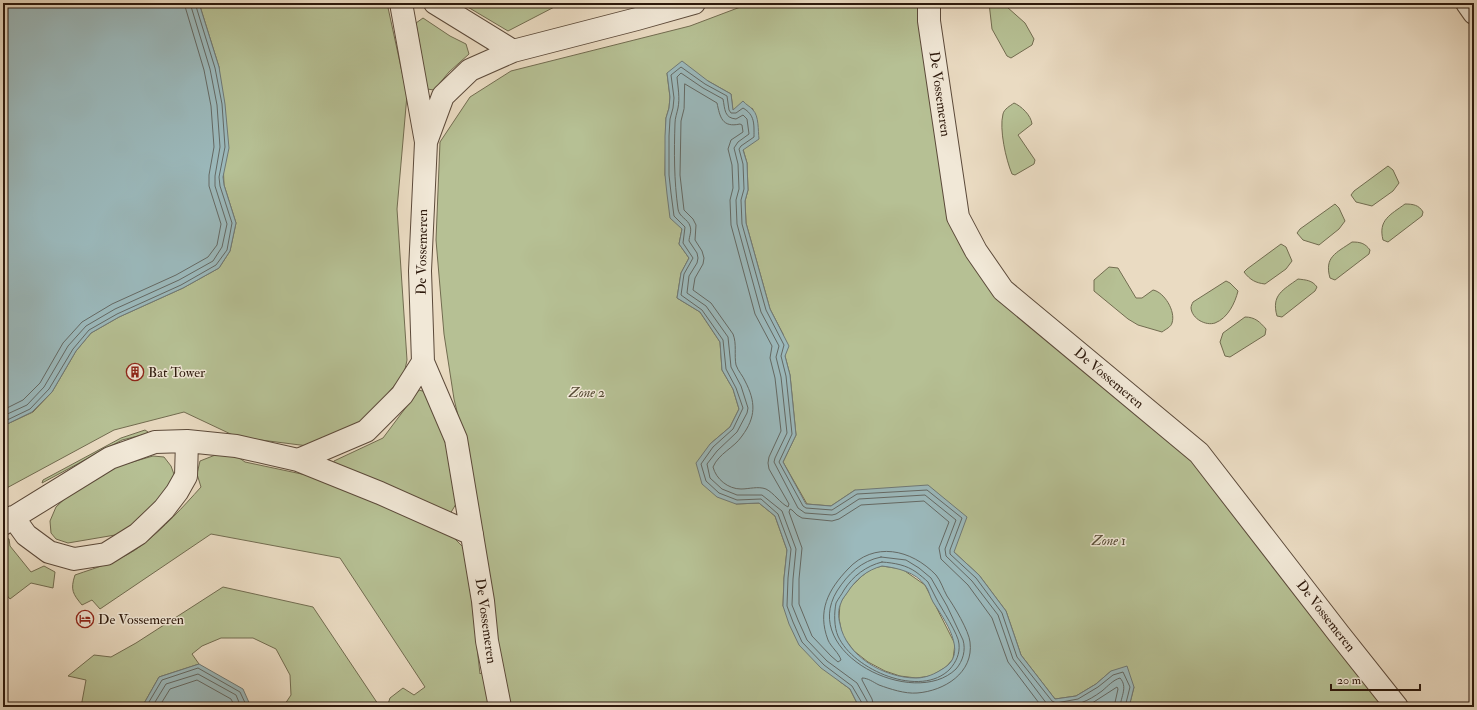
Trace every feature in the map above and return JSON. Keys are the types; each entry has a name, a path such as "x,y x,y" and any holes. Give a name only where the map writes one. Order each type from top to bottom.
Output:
{"street":[{"name":"De Vossemeren","path":"401,3 426,142 420,271 423,362 456,439 483,601 487,641 500,707"},
{"path":"435,3 513,51"},
{"name":"De Vossemeren","path":"426,142 443,96 470,70 513,51 694,3"},
{"name":"De Vossemeren","path":"929,3 929,21 958,217 976,251 1003,290 1199,453 1397,707"},
{"path":"1467,3 1474,13"},
{"path":"298,460 366,431 402,395 423,362"},
{"path":"187,441 186,476 177,492 164,509 138,534 106,554 74,559 48,552 8,520 110,458 155,442 187,441 236,446 298,460 380,493 472,534"}],"green space":[{"path":"199,3 387,3 407,95 397,209 407,360 404,374 362,424 308,446 237,437 184,412 114,430 3,490 3,426 33,412 52,392 76,351 91,333 119,317 183,288 219,268 230,251 236,223 224,185 219,67"},
{"path":"461,3 562,3 508,31"},
{"path":"751,3 921,3 950,222 1003,290 1199,453 1397,707 1129,707 1134,687 1111,671 1096,684 1076,696 1055,699 1021,655 1006,611 979,575 954,552 855,490 831,506 807,504 783,462 796,435 790,375 785,356 783,334 770,309 746,223 745,201 748,190 747,163 743,149 753,109 747,106 733,111 731,94 708,81 667,73 670,97 666,118 665,175 682,229 679,244 689,258 681,273 677,298 700,312 720,342 722,370 733,389 739,409 730,427 710,444 736,504 759,503 775,516 787,550 783,606 839,681 850,689 859,707 387,707 390,698 403,688 414,695 425,687 340,558 211,534 100,609 92,600 82,605 73,592 75,575 127,555 158,532 201,487 197,474 200,461 228,450 245,462 311,476 352,490 453,537 466,550 480,674 491,663 471,469 454,399 444,334 436,240 440,142 470,97 511,71 690,26"},
{"path":"989,3 1009,3 1007,7 1025,23 1034,39 1032,45 1011,58 1007,56 992,29"},
{"path":"423,18 450,36 466,44 469,54 449,72 434,90 427,89 416,23"},
{"path":"1014,103 1020,106 1030,117 1032,124 1018,135 1035,160 1034,164 1015,175 1012,174 1008,161 1002,128 1004,112"},
{"path":"1388,166 1393,170 1399,183 1393,191 1372,206 1356,202 1351,195 1354,191"},
{"path":"1335,204 1339,208 1345,221 1339,229 1319,245 1303,240 1297,233 1300,229"},
{"path":"1405,204 1418,206 1423,212 1422,216 1388,242 1383,240 1382,227 1386,219"},
{"path":"1352,242 1364,244 1370,250 1369,254 1335,280 1330,278 1330,260 1336,253"},
{"path":"1281,244 1286,247 1292,261 1286,269 1265,284 1253,281 1246,275 1244,272 1247,269"},
{"path":"1109,267 1118,268 1136,298 1142,298 1153,290 1161,294 1171,308 1173,318 1171,326 1162,332 1138,325 1128,319 1094,291 1094,280"},
{"path":"1298,279 1313,283 1317,287 1315,291 1282,317 1277,316 1277,298 1283,290"},
{"path":"1226,281 1238,291 1233,305 1224,318 1220,321 1211,324 1200,321 1192,312 1191,306 1193,302"},
{"path":"1245,317 1252,318 1259,322 1266,329 1265,335 1230,357 1225,356 1220,342 1223,333"},
{"path":"419,390 429,393 446,445 459,499 450,514 332,469 334,461 383,438"},
{"path":"145,430 148,432 146,434 122,440 42,483 43,480 121,438"},
{"path":"153,456 164,457 171,466 175,477 144,520 121,534 68,543 56,539 51,533 50,521 56,507 73,491 115,467"},
{"path":"3,537 9,539 10,546 31,572 44,566 55,572 53,588 31,583 10,599 3,591"},
{"path":"882,566 902,569 925,585 955,644 953,659 946,667 931,676 916,678 900,676 885,671 868,662 854,651 842,635 839,618 840,603 850,588 862,576 871,569"},
{"path":"223,587 313,607 380,707 283,707 291,695 290,675 276,649 253,638 221,638 202,646 192,654 199,664 159,677 142,707 81,707 86,680 68,676 94,655 111,657 136,643"}],"water":[{"path":"3,3 199,3 219,67 225,104 229,148 223,177 224,185 236,223 230,251 219,268 183,288 119,317 91,333 76,351 52,392 32,412 3,426"},
{"path":"682,61 708,81 731,94 733,110 743,101 752,109 756,116 759,139 743,150 747,163 748,190 745,201 746,223 770,309 789,346 785,356 790,375 796,435 783,462 806,504 831,506 855,490 928,485 967,517 954,552 979,575 1006,611 1021,655 1055,699 1076,696 1096,684 1111,671 1127,666 1134,687 1129,707 859,707 850,689 821,668 799,645 789,624 783,606 787,550 775,516 759,503 736,504 717,497 702,484 696,463 710,444 730,427 739,409 733,389 722,370 720,342 700,312 677,298 681,273 689,258 679,244 682,229 670,218 667,194 665,175 665,136 666,118 670,97 667,73","holes":["882,566 906,571 921,581 926,587 948,626 954,645 954,654 951,662 937,672 920,678 891,674 868,663 858,655 844,636 839,616 839,608 843,599 854,583 862,576 871,570"]},
{"path":"199,664 243,689 251,707 142,707 159,677"}],"place":[{"name":"Bat Tower","path":"135,372"},
{"name":"De Vossemeren","path":"85,619"}],"park label":[{"name":"Zone 2","path":"587,392"},
{"name":"Zone 1","path":"1109,540"}]}
